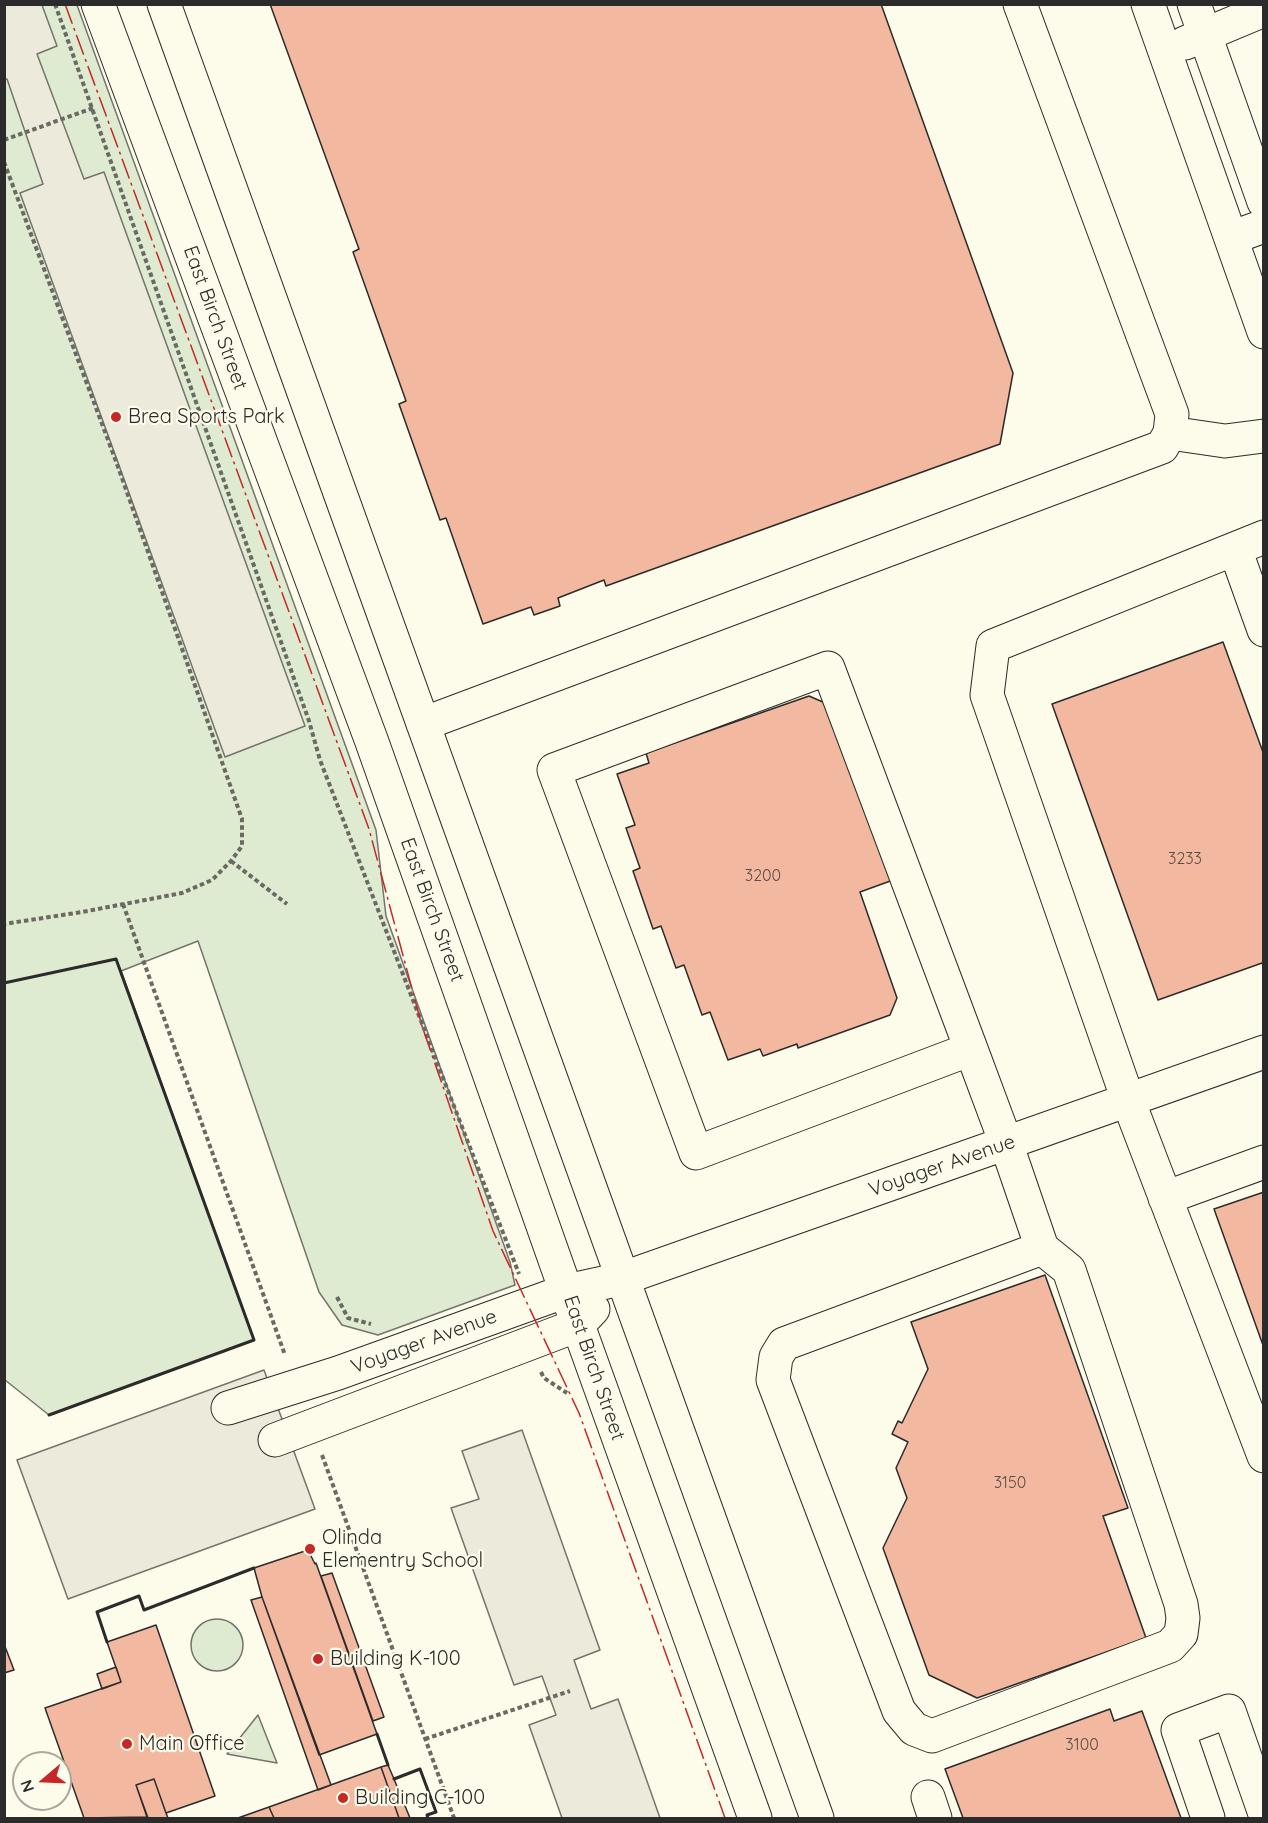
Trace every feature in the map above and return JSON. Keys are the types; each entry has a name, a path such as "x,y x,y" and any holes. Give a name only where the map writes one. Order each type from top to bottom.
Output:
{"street":[{"name":"East Birch Street","path":"98,4 376,753 578,1325 756,1818"},
{"path":"164,4 621,1279 817,1818"},
{"path":"423,724 1162,447 1170,433 1172,414 1020,4"},
{"path":"1148,4 1263,332"},
{"path":"1194,4 1263,202"},
{"path":"1165,51 1263,10"},
{"path":"1231,238 1263,226"},
{"path":"1170,433 1225,441 1263,436"},
{"path":"1263,630 1249,543 993,646 987,695 1128,1100 1263,1456"},
{"path":"971,1049 696,1153 554,770 828,668 971,1049 1006,1143 1042,1248 1069,1270 1181,1604 1183,1618 1181,1634 1170,1646 932,1736 914,1729 898,1711 773,1380 776,1356 784,1344 1042,1248"},
{"name":"Voyager Avenue","path":"228,1408 349,1369 567,1291 621,1279 1263,1052"},
{"path":"1165,1198 1263,1162"},
{"name":"Voyager Avenue","path":"275,1440 578,1325 621,1279"},
{"path":"1208,1818 1178,1730 1229,1711 1263,1811"}],"path":[{"path":"55,4 305,710 320,760 520,1275 509,1278"},
{"path":"4,140 93,108"},
{"path":"4,162 113,453 242,819 242,846 212,880 182,893 4,924"},
{"path":"231,861 287,904"},
{"path":"337,1298 348,1318 370,1325 380,1323"},
{"path":"425,1739 570,1691"}],"green space":[{"name":"Brea Sports Park","path":"5,5 77,5 376,830 386,916 510,1262 515,1285 378,1335 342,1325 319,1292 198,941 121,971 254,1340 49,1415 5,1380"},
{"path":"212,1619 222,1619 236,1626 243,1645 236,1664 222,1671 212,1671 202,1667 195,1660 191,1650 191,1640 195,1630 202,1623"},
{"path":"258,1715 277,1763 227,1754"}],"shaded area":[{"path":"5,4 42,5 57,46 37,54 84,179 104,172 305,726 225,757 20,193 43,184 7,79 5,79"},
{"path":"264,1370 315,1509 68,1599 17,1460"},
{"path":"522,1430 600,1650 574,1660 591,1709 618,1699 660,1818 562,1818 529,1725 556,1715 542,1676 514,1685 451,1508 479,1499 462,1451"}],"building":[{"path":"270,4 881,4 1013,373 1000,444 606,586 604,580 558,598 560,606 534,615 531,607 483,624 446,518 440,520 399,404 406,401 353,252 359,249"},
{"path":"1223,642 1264,755 1264,968 1262,963 1158,1000 1052,704"},
{"path":"809,696 832,706 893,880 860,892 897,998 890,1015 798,1048 797,1044 763,1056 760,1049 728,1060 710,1012 702,1015 684,965 676,968 661,926 653,929 633,871 640,868 626,828 635,825 617,774 649,763 646,753"},
{"path":"1264,1192 1264,1348 1214,1209"},
{"path":"1045,1275 1128,1508 1103,1516 1146,1638 977,1698 929,1675 883,1548 907,1498 896,1468 908,1442 892,1434 898,1421 902,1423 928,1369 911,1322"},
{"name":"Building K-100","path":"308,1550 316,1563 377,1734 319,1755 262,1597 254,1568"},
{"path":"332,1573 384,1717 373,1721 321,1576"},
{"path":"262,1597 331,1785 318,1790 251,1600"},
{"name":"Main Office","path":"156,1625 215,1796 166,1813 154,1779 136,1785 147,1817 84,1818 72,1784 72,1751 60,1751 45,1708 121,1682 107,1642"},
{"path":"4,1644 14,1670 4,1673"},
{"path":"116,1667 121,1682 102,1689 97,1674"},
{"path":"1110,1709 1114,1721 1142,1711 1181,1818 963,1818 945,1769"},
{"path":"388,1765 410,1818 399,1818 381,1767"},
{"name":"Building C-100","path":"381,1767 399,1818 274,1818 269,1807"},
{"path":"154,1779 168,1818 148,1818 136,1785"},
{"path":"269,1807 274,1818 238,1818"}],"wall":[{"path":"4,983 116,959 254,1340 49,1415"},
{"path":"107,1642 97,1612 139,1596 144,1610 254,1568"},
{"path":"377,1734 388,1765"},
{"path":"394,1779 420,1769 436,1812 427,1815 428,1818"}],"power":[{"path":"65,4 369,829 422,1026 493,1231 579,1413 725,1818"}],"place":[{"name":"Brea Sports Park","path":"116,417"},
{"name":"Olinda Elementry School","path":"310,1549"},
{"name":"Building K-100","path":"318,1659"},
{"name":"Main Office","path":"127,1744"},
{"name":"Building C-100","path":"343,1798"}]}
